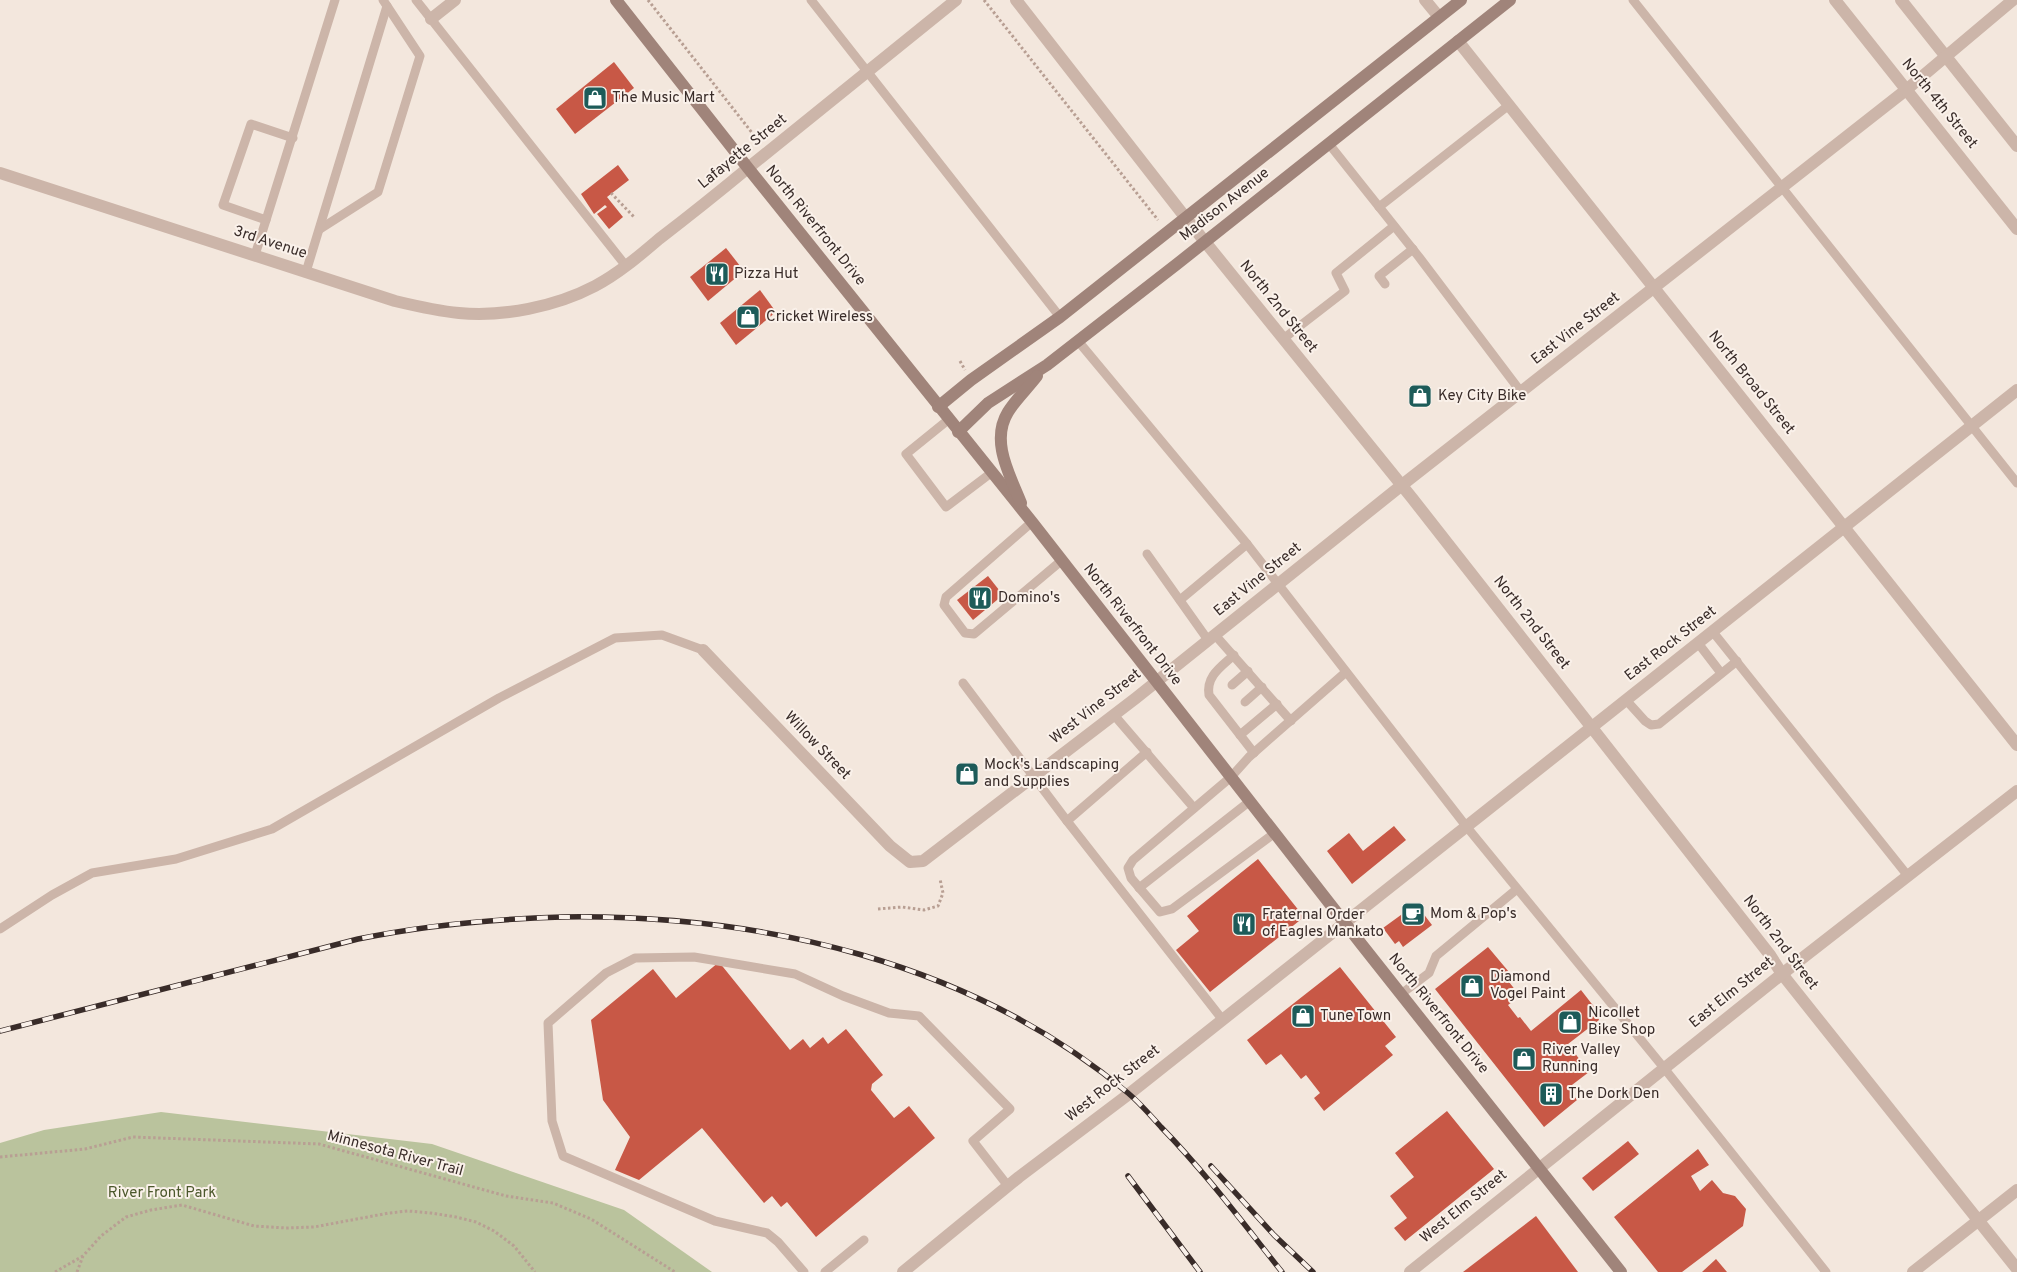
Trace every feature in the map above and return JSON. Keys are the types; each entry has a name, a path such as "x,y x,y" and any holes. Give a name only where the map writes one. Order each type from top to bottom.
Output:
{"main road":[{"name":"North Riverfront Drive","path":"616,0 1156,680 1345,923 1622,1272"},
{"name":"Madison Avenue","path":"938,407 971,380 1060,317 1185,216 1461,0"},
{"name":"Madison Avenue","path":"958,432 988,403 1047,365 1510,0"},
{"path":"1028,519 1003,456 1001,434 1008,412 1047,365"}],"street":[{"path":"431,19 455,0"},
{"name":"Lafayette Street","path":"536,307 566,298 595,286 626,266 956,0"},
{"name":"North 2nd Street","path":"1016,0 1204,242 1402,485 1770,955 1782,974 2017,1269"},
{"path":"1425,0 1439,17"},
{"name":"North 4th Street","path":"1835,0 2017,229"},
{"path":"1901,0 2017,146"},
{"name":"East Vine Street","path":"1156,680 1906,90 2013,0"},
{"name":"North Broad Street","path":"1458,41 2017,745"},
{"name":"3rd Avenue","path":"0,173 395,301 427,309 459,313 479,313 536,307"},
{"name":"East Rock Street","path":"1345,923 1592,726 1846,528 2017,390"},
{"name":"Willow Street","path":"704,650 890,846 910,862"},
{"name":"West Vine Street","path":"910,862 923,861 934,854 1114,715 1156,680"},
{"name":"East Elm Street","path":"1540,1169 1782,974 2017,791"},
{"name":"West Rock Street","path":"903,1272 1008,1186 1129,1094 1345,923"},
{"name":"West Elm Street","path":"1410,1272 1540,1169"},
{"path":"1913,1272 2017,1190"}],"lane":[{"path":"255,255 335,0"},
{"path":"416,0 626,266"},
{"path":"811,0 1060,317"},
{"path":"1633,0 2017,482"},
{"path":"320,229 378,192 420,56 385,3"},
{"path":"306,272 385,3"},
{"path":"1379,208 1509,105"},
{"path":"266,220 223,205 250,124 293,138"},
{"path":"1329,144 1412,248 1521,392"},
{"path":"1283,339 1345,291 1336,273 1394,226"},
{"path":"1385,284 1379,276 1412,248"},
{"path":"1078,341 1247,544 1466,826 1664,1068 1826,1272"},
{"path":"948,420 906,454 946,507 991,473"},
{"path":"1028,519 946,597 944,605 965,633 974,634 1061,561"},
{"path":"1180,600 1247,544"},
{"path":"1147,554 1180,600 1212,637 1234,656 1291,721"},
{"path":"1713,632 1908,876"},
{"path":"0,929 52,895 92,874 176,859 272,829 499,698 615,638 662,635 704,650"},
{"path":"1698,643 1721,673"},
{"path":"1234,656 1214,672 1208,687 1209,695 1218,701 1254,753"},
{"path":"1626,700 1644,721 1651,725 1659,724 1737,662"},
{"path":"1232,685 1248,672"},
{"path":"1275,833 1172,910 1160,912 1131,878 1128,868 1133,860 1231,777 1254,753 1346,672"},
{"path":"963,684 1033,778 1222,1019"},
{"path":"1245,702 1262,687"},
{"path":"1240,735 1277,704"},
{"path":"1114,715 1194,808"},
{"path":"1068,821 1146,752"},
{"path":"1139,888 1250,801"},
{"path":"1401,994 1429,973 1436,956 1517,889"},
{"path":"804,1272 778,1242 767,1233 715,1221 563,1156 552,1121 548,1022 606,973 635,958 694,957 795,974 843,996 889,1013 919,1016 1010,1109 973,1142 1008,1186"},
{"path":"825,1272 864,1240"}],"path":[{"path":"648,0 753,134"},
{"path":"984,0 1158,220"},
{"path":"611,193 627,212 635,218"},
{"path":"622,215 627,212"},
{"path":"878,910 902,907 924,910 938,906 943,892 940,879"},
{"name":"Minnesota River Trail","path":"0,1157 85,1149 133,1137 320,1144 506,1196 553,1203 591,1219 675,1272"},
{"path":"55,1272 83,1256 101,1236 126,1217 151,1210 182,1205 254,1226 286,1228 314,1227 408,1211 431,1213 476,1222 494,1231 514,1246 535,1272"},
{"path":"77,1272 83,1256"}],"green space":[{"name":"River Front Park","path":"161,1112 432,1144 624,1210 712,1272 0,1272 0,1143 44,1130"}],"building":[{"name":"The Music Mart","path":"614,62 634,88 575,134 556,109"},
{"path":"618,165 629,180 607,197 623,217 609,229 597,214 607,207 605,205 594,214 581,194"},
{"name":"Pizza Hut","path":"726,248 744,271 708,301 690,277"},
{"name":"Cricket Wireless","path":"760,290 776,312 736,345 720,323"},
{"name":"Domino's","path":"988,576 1003,595 973,620 957,600"},
{"path":"1394,826 1406,840 1352,884 1327,851 1349,833 1363,851"},
{"name":"Fraternal Order of Eagles Mankato","path":"1258,859 1304,917 1210,992 1176,950 1199,931 1187,916"},
{"name":"Mom & Pop's","path":"1416,904 1432,925 1403,947 1399,941 1395,944 1383,928"},
{"path":"1488,947 1514,978 1509,982 1520,996 1508,1005 1531,1031 1581,990 1595,1008 1599,1020 1568,1044 1589,1072 1568,1088 1577,1100 1544,1127 1435,989"},
{"path":"719,962 790,1050 803,1039 810,1048 823,1037 828,1044 846,1029 883,1075 872,1084 871,1090 894,1118 909,1106 935,1138 816,1237 787,1202 781,1207 772,1196 764,1203 702,1128 639,1180 615,1170 630,1137 603,1100 591,1020 653,969 676,998"},
{"path":"1340,967 1396,1037 1385,1046 1393,1055 1324,1111 1314,1098 1320,1093 1306,1075 1301,1079 1281,1054 1266,1065 1247,1040"},
{"path":"1447,1111 1494,1169 1405,1241 1394,1228 1407,1218 1390,1196 1414,1177 1395,1153"},
{"path":"1628,1141 1639,1154 1593,1191 1582,1178"},
{"path":"1698,1149 1709,1165 1691,1176 1700,1191 1712,1180 1723,1193 1735,1196 1746,1209 1743,1226 1682,1272 1658,1272 1614,1217"},
{"path":"1536,1216 1578,1272 1463,1272"},
{"path":"1716,1259 1727,1272 1702,1272"}],"railway":[{"path":"0,1031 358,939 434,926 536,918 637,918 713,925 788,937 861,955 933,979 1001,1010 1067,1048 1128,1093 1141,1105 1208,1180 1282,1272"},
{"path":"1211,1166 1274,1235 1313,1272"},
{"path":"1128,1176 1200,1272"}],"place":[{"name":"The Music Mart","path":"595,98"},
{"name":"Pizza Hut","path":"717,274"},
{"name":"Cricket Wireless","path":"748,317"},
{"name":"Key City Bike","path":"1420,396"},
{"name":"Domino's","path":"980,598"},
{"name":"Mock's Landscaping and Supplies","path":"967,774"},
{"name":"Mom & Pop's","path":"1413,914"},
{"name":"Fraternal Order of Eagles Mankato","path":"1244,924"},
{"name":"Diamond Vogel Paint","path":"1472,986"},
{"name":"Tune Town","path":"1303,1016"},
{"name":"Nicollet Bike Shop","path":"1570,1022"},
{"name":"River Valley Running","path":"1524,1059"},
{"name":"The Dork Den","path":"1551,1094"}]}
